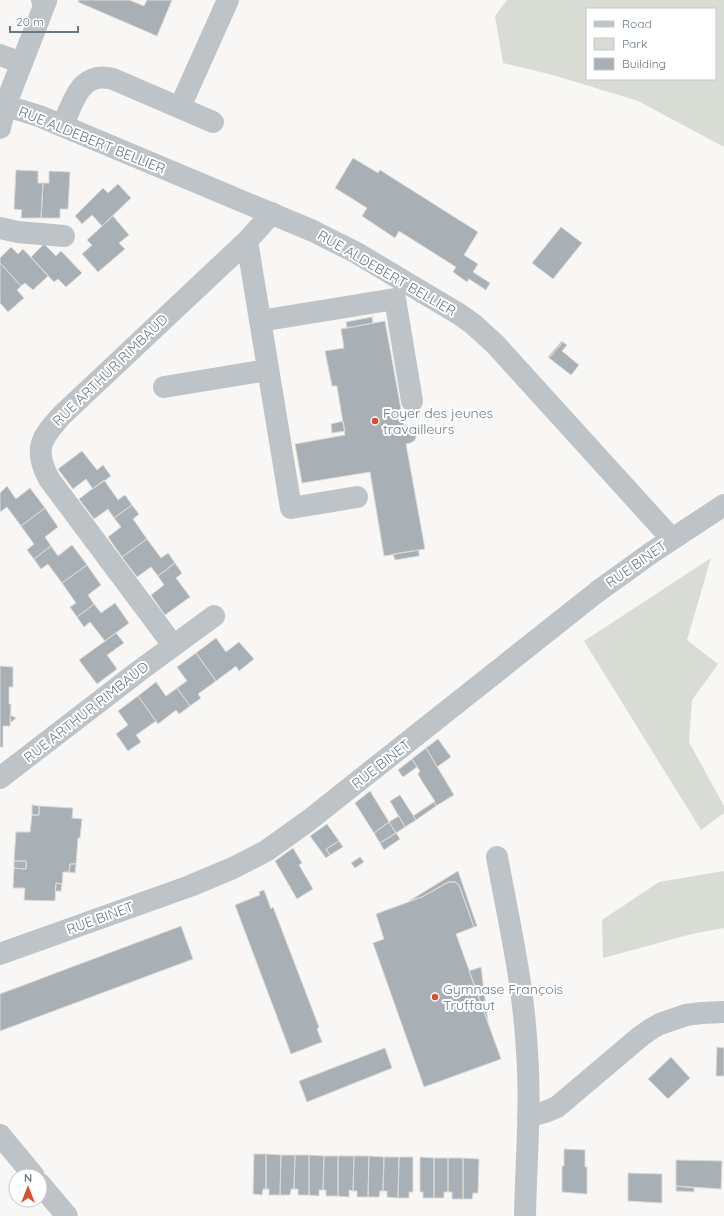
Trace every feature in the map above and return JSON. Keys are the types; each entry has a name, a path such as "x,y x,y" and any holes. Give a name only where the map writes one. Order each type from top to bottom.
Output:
{"street":[{"path":"0,128 3,105 22,63 46,1 42,0"},
{"path":"180,108 228,0"},
{"path":"0,55 22,63"},
{"path":"62,126 81,87 96,77 104,76 113,78 213,122"},
{"name":"RUE ALDEBERT BELLIER","path":"3,105 39,116 313,231 355,252 472,324 503,353 672,539"},
{"name":"RUE ARTHUR RIMBAUD","path":"173,645 49,478 42,463 40,454 41,445 48,430 62,415 260,228 272,213"},
{"path":"0,228 18,232 64,236"},
{"path":"247,240 291,508 357,497"},
{"path":"260,321 395,299 412,401"},
{"path":"164,387 268,370"},
{"name":"RUE BINET","path":"0,954 190,886 233,868 266,851 308,821 597,592 672,539 724,505"},
{"name":"RUE ARTHUR RIMBAUD","path":"0,778 173,645 214,616"},
{"path":"497,858 514,948 526,1032 528,1065 528,1117 525,1216"},
{"path":"528,1117 557,1107 641,1036 660,1024 686,1015 708,1012 724,1012"},
{"path":"3,1146 26,1168"},
{"path":"48,1193 68,1216"}],"green space":[{"path":"507,0 724,0 724,147 638,101 553,75 503,63 495,16"},
{"path":"711,558 687,640 718,664 692,700 689,742 724,806 724,813 701,830 584,641"},
{"path":"724,871 724,928 692,934 603,958 602,920 659,882"}],"building":[{"path":"79,0 129,0 144,6 147,0 172,0 157,36 78,2"},
{"path":"353,158 378,173 380,170 478,232 464,255 478,264 473,272 490,283 486,290 469,279 467,282 453,272 456,267 399,231 395,238 362,216 367,208 335,188"},
{"path":"16,170 38,171 38,183 43,183 41,218 21,218 22,210 14,209"},
{"path":"49,171 70,172 68,209 60,209 60,218 41,218 43,183 49,183"},
{"path":"118,184 131,198 102,226 92,215 82,224 75,216 103,188 108,193"},
{"path":"113,216 129,235 119,243 125,249 98,272 82,254 92,245 87,240"},
{"path":"561,227 582,243 553,279 532,263"},
{"path":"44,244 56,256 61,251 82,273 66,287 58,279 54,282 31,257"},
{"path":"11,247 18,254 23,249 48,276 33,290 25,283 21,286 0,263 0,258"},
{"path":"0,263 21,286 17,290 24,298 8,312 0,303"},
{"path":"372,317 373,323 347,328 346,322"},
{"path":"385,321 404,426 410,426 416,432 416,438 414,441 406,444 425,549 384,556 370,472 302,483 295,444 345,435 337,386 332,386 325,351 344,348 341,329"},
{"path":"562,341 563,342 549,358 548,357"},
{"path":"563,342 567,345 562,351 579,365 571,375 549,358"},
{"path":"343,421 345,431 332,433 331,424"},
{"path":"82,451 97,470 103,465 111,476 93,489 86,479 73,489 58,469"},
{"path":"104,480 118,500 125,495 132,505 114,518 108,509 94,519 79,499"},
{"path":"7,486 16,499 30,488 45,508 21,526 7,507 0,512 0,493"},
{"path":"132,505 139,514 133,519 147,539 122,557 108,537 121,527 114,518"},
{"path":"45,508 58,527 45,537 51,546 34,559 27,550 34,544 21,526"},
{"path":"147,539 161,558 168,553 175,563 158,576 151,567 137,577 122,557"},
{"path":"72,545 87,565 62,583 48,564 41,569 34,559 51,546 58,556"},
{"path":"419,550 419,556 395,560 393,554"},
{"path":"175,563 182,573 176,578 190,597 165,615 151,595 164,585 158,576"},
{"path":"87,565 101,585 88,595 94,604 77,617 70,607 76,603 62,583"},
{"path":"115,603 129,623 105,641 90,622 84,627 77,617 94,604 101,613"},
{"path":"116,633 124,643 107,655 117,669 97,684 79,660"},
{"path":"216,638 226,652 239,642 254,659 239,671 236,666 216,681 196,653"},
{"path":"196,653 216,681 198,694 201,698 190,706 177,688 187,681 177,667"},
{"path":"0,666 13,667 13,687 9,687 9,704 11,704 10,726 3,726 3,747 0,747"},
{"path":"156,682 166,696 177,688 190,706 179,714 176,710 158,724 138,696"},
{"path":"138,696 156,721 136,735 141,742 128,751 116,734 128,725 118,711"},
{"path":"10,715 16,718 10,723"},
{"path":"438,739 451,757 437,767 426,748"},
{"path":"426,748 454,795 436,806 435,801 418,774 420,771 412,759"},
{"path":"412,759 417,767 403,777 398,770"},
{"path":"370,791 389,822 374,833 355,803"},
{"path":"400,795 416,820 405,827 390,801"},
{"path":"434,802 436,806 416,820 413,816"},
{"path":"32,805 39,806 39,815 32,815"},
{"path":"39,806 73,808 72,818 82,819 80,838 78,838 76,864 70,864 69,872 63,872 62,884 56,883 55,901 24,900 25,888 13,888 14,868 26,869 26,861 14,861 16,832 30,832 32,815 39,815"},
{"path":"399,816 405,827 396,833 389,822"},
{"path":"389,822 396,833 380,843 374,833"},
{"path":"327,824 339,841 326,849 330,855 326,858 310,836"},
{"path":"396,833 400,839 384,850 380,843"},
{"path":"339,841 343,847 330,855 326,849"},
{"path":"293,848 302,863 299,865 313,889 297,899 275,861"},
{"path":"360,857 364,862 355,868 351,863"},
{"path":"14,861 26,861 26,869 14,868"},
{"path":"70,864 76,864 75,873 69,872"},
{"path":"458,871 477,926 474,927 459,885 455,882 448,882 422,897 409,901"},
{"name":"Gymnase François Truffaut","path":"449,882 455,882 459,885 474,927 456,934 501,1059 424,1087 373,943 384,939 376,914 422,897"},
{"path":"56,883 62,884 61,891 55,891"},
{"path":"264,890 271,909 273,907 319,1027 317,1029 322,1042 291,1054 235,905 260,895 259,892"},
{"path":"181,926 193,959 0,1031 0,994"},
{"path":"481,967 488,1023 469,971"},
{"path":"717,1047 724,1048 724,1076 716,1076"},
{"path":"385,1048 392,1068 307,1102 299,1081"},
{"path":"671,1057 690,1078 668,1099 648,1079"},
{"path":"564,1149 585,1150 585,1167 587,1167 587,1194 562,1192 562,1166 564,1166"},
{"path":"254,1154 266,1154 266,1189 263,1189 262,1195 253,1194"},
{"path":"266,1154 281,1155 280,1195 269,1195 269,1189 266,1189"},
{"path":"281,1155 295,1155 294,1189 291,1189 290,1195 280,1195"},
{"path":"295,1155 309,1155 309,1195 298,1195 298,1189 294,1189"},
{"path":"309,1155 324,1156 323,1190 319,1190 319,1196 309,1195"},
{"path":"324,1156 338,1156 338,1196 326,1196 326,1190 323,1190"},
{"path":"338,1156 354,1156 353,1191 349,1190 349,1197 338,1196"},
{"path":"354,1156 369,1156 368,1197 357,1197 357,1191 353,1191"},
{"path":"369,1156 384,1157 383,1191 380,1191 379,1197 368,1197"},
{"path":"384,1157 399,1157 398,1198 387,1197 387,1191 383,1191"},
{"path":"399,1157 413,1157 413,1192 409,1192 409,1198 398,1198"},
{"path":"420,1157 434,1158 434,1198 423,1198 423,1192 420,1192"},
{"path":"434,1158 448,1158 448,1192 444,1192 444,1198 434,1198"},
{"path":"448,1158 463,1158 463,1199 452,1199 452,1192 448,1192"},
{"path":"463,1158 479,1159 478,1193 473,1193 472,1199 463,1199"},
{"path":"676,1160 722,1161 721,1189 676,1186"},
{"path":"628,1173 662,1174 662,1203 628,1201"},
{"path":"676,1186 694,1188 694,1192 676,1191"}],"place":[{"name":"Foyer des jeunes travailleurs","path":"375,421"},
{"name":"Gymnase François Truffaut","path":"435,997"}]}
